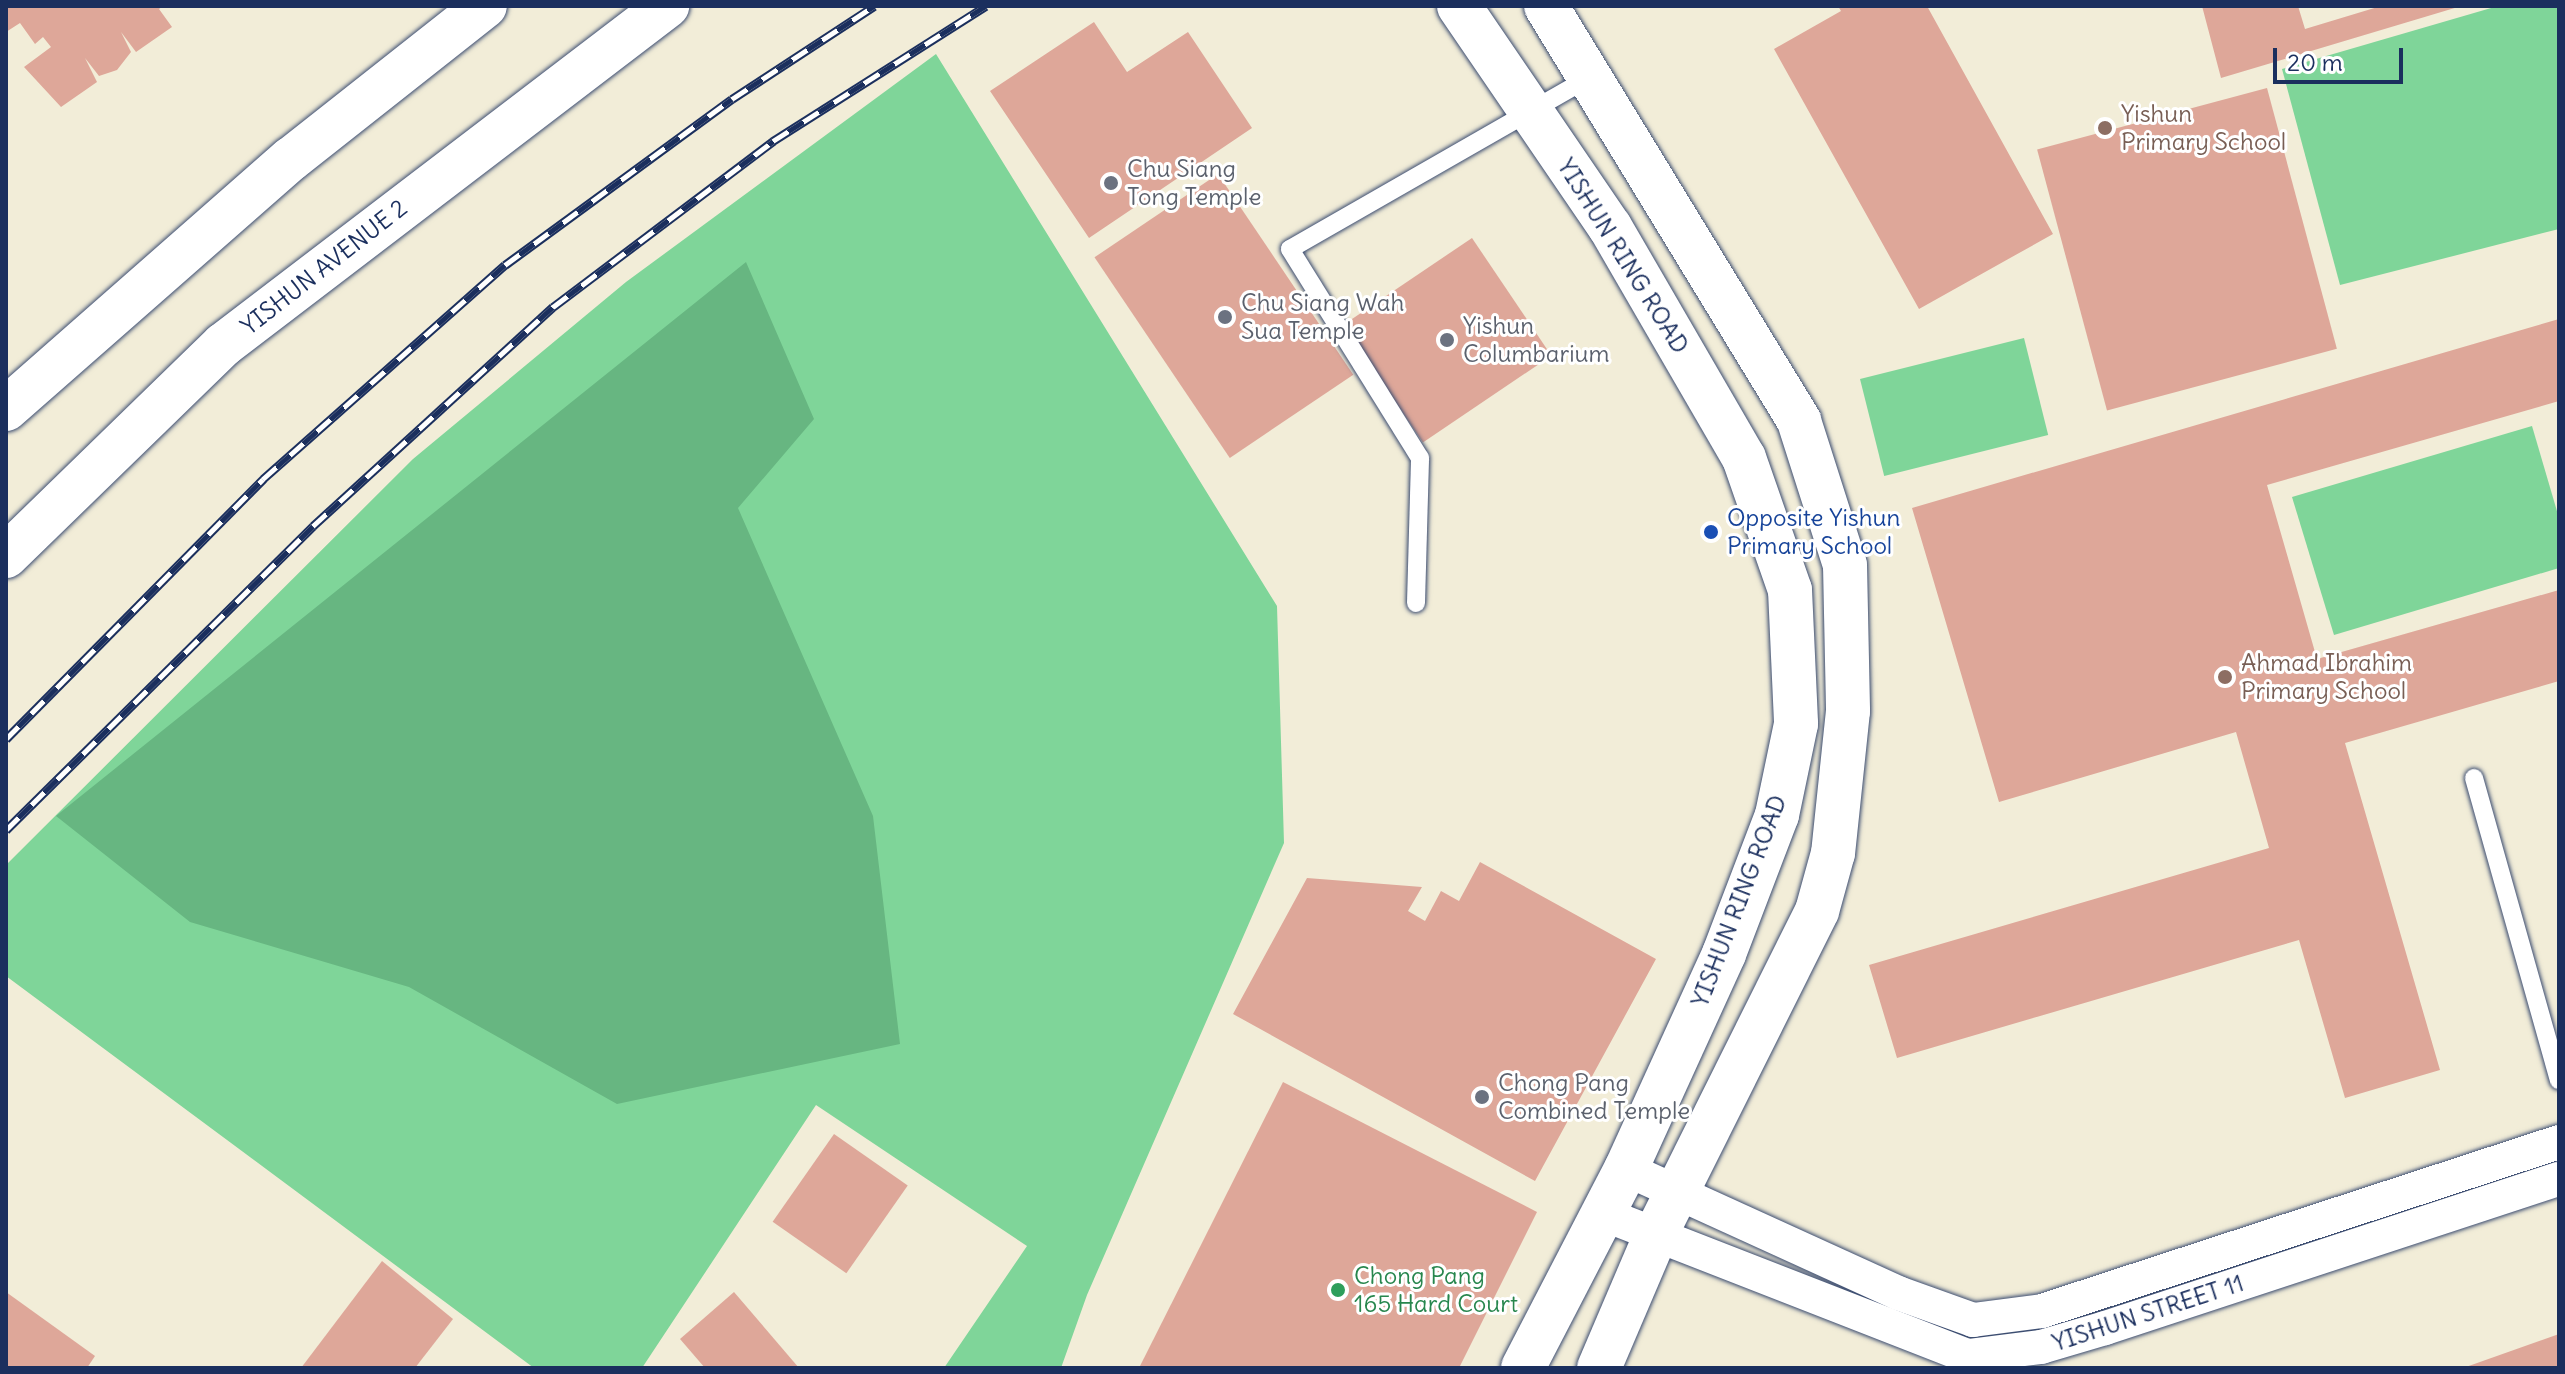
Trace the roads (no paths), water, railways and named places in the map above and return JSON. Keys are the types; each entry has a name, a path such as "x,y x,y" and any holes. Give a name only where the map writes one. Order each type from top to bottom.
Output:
{"main road":[{"path":"6,409 291,159 485,6"},
{"name":"YISHUN AVENUE 2","path":"6,556 223,345 667,6"},
{"name":"YISHUN RING ROAD","path":"1459,6 1610,227 1744,458 1790,590 1796,724 1777,815 1724,954 1626,1169 1523,1368"},
{"path":"1546,6 1799,421 1845,565 1848,711 1833,853 1817,911 1668,1214 1599,1368"}],"street":[{"name":"YISHUN STREET 11","path":"1603,1214 1668,1214 1973,1320 2042,1311 2559,1142"},
{"name":"YISHUN STREET 11","path":"1626,1169 1668,1214 1968,1356 2041,1347 2092,1332 2559,1179"}],"lane":[{"path":"1416,603 1420,458 1290,249 1590,77"},
{"path":"2474,778 2559,1080"}],"railway":[{"path":"6,739 263,479 505,265 732,99 874,6"},
{"path":"6,830 313,526 553,307 773,141 986,6"}],"place":[{"name":"Yishun Primary School","path":"2105,128"},
{"name":"Chu Siang Tong Temple","path":"1111,183"},
{"name":"Chu Siang Wah Sua Temple","path":"1225,317"},
{"name":"Yishun Columbarium","path":"1447,340"},
{"name":"Opposite Yishun Primary School","path":"1711,532"},
{"name":"Ahmad Ibrahim Primary School","path":"2225,677"},
{"name":"Chong Pang Combined Temple","path":"1482,1097"},
{"name":"Chong Pang 165 Hard Court","path":"1338,1290"}]}
